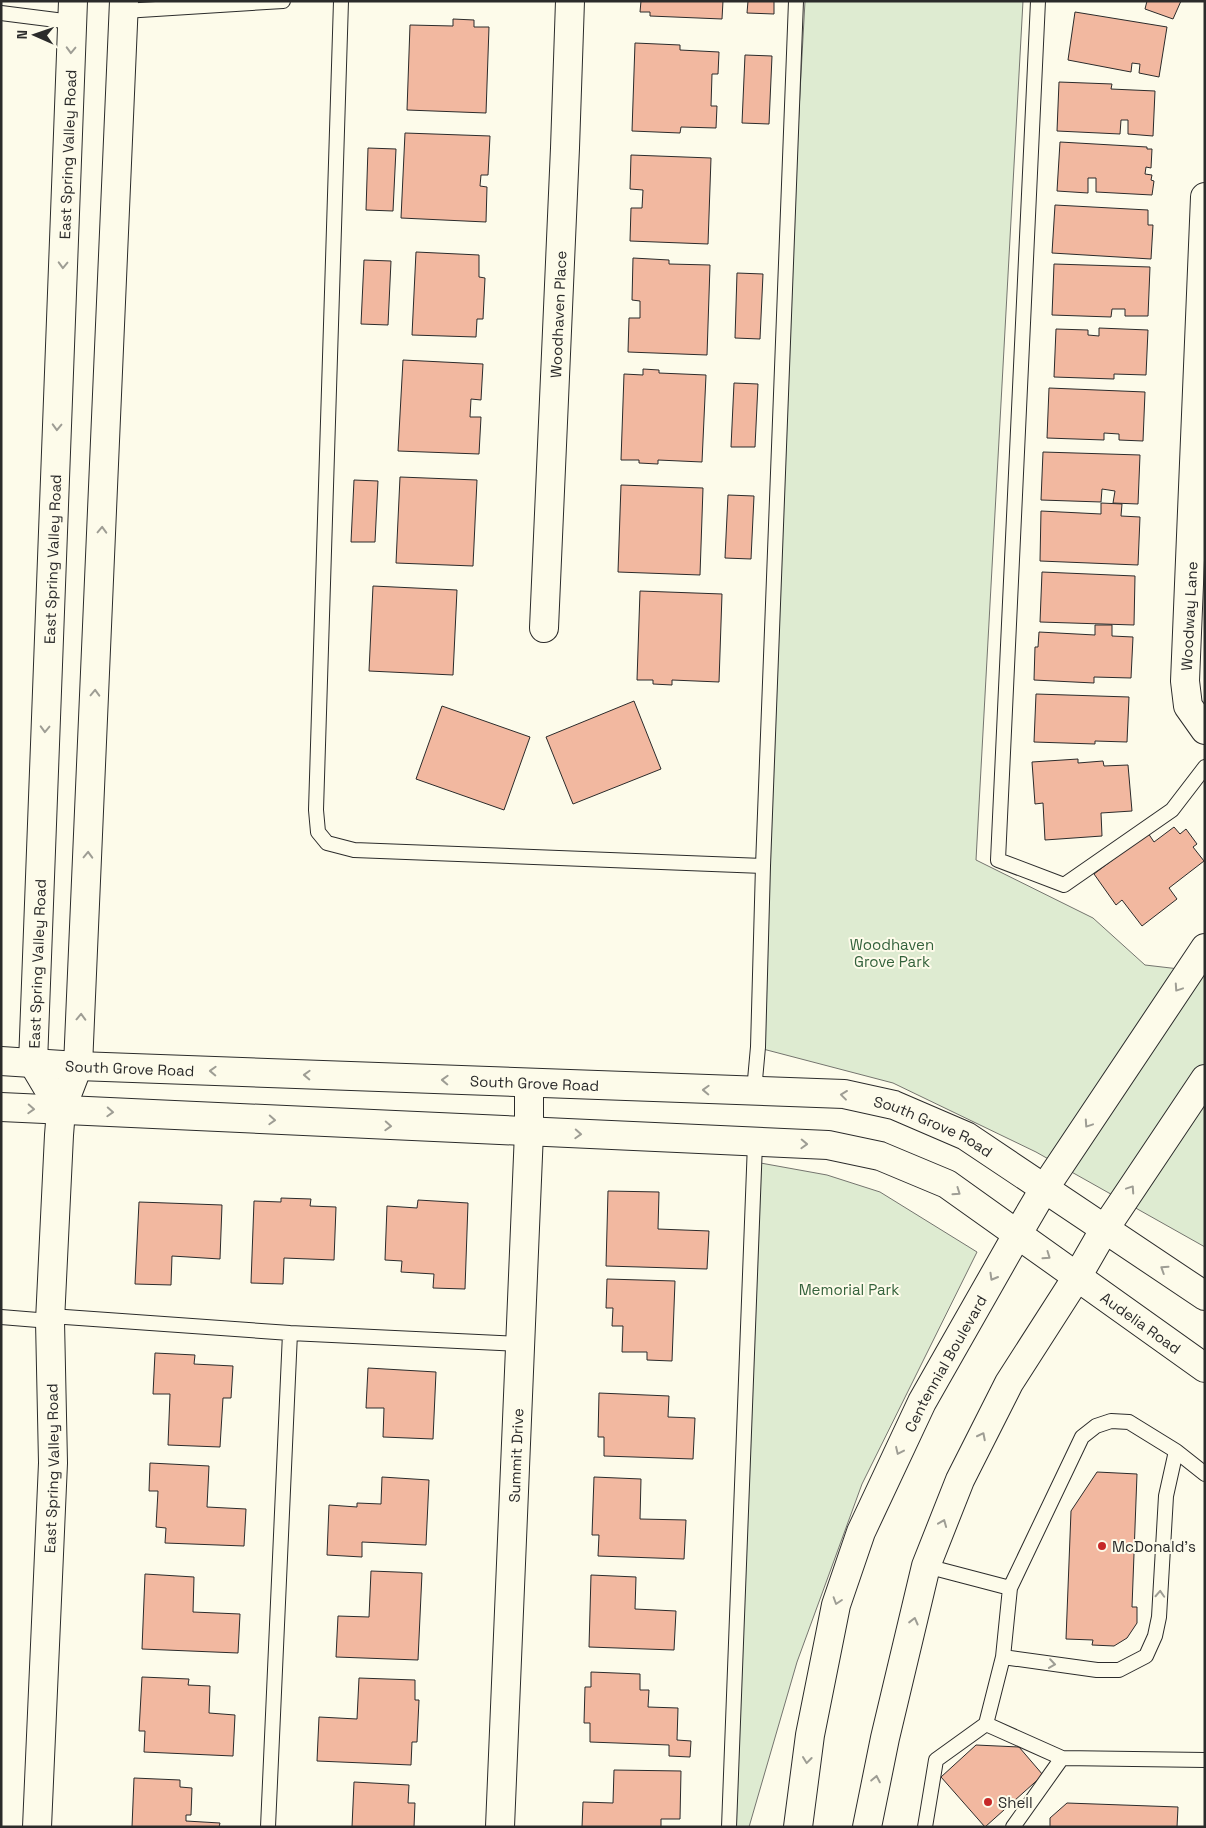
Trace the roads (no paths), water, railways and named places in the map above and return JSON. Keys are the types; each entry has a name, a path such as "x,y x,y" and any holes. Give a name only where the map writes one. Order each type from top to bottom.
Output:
{"street":[{"name":"Woodhaven Place","path":"544,628 570,1"},
{"name":"East Spring Valley Road","path":"37,1827 54,1464 51,1318 61,1110 78,1066 124,6"},
{"name":"East Spring Valley Road","path":"61,1110 33,1063 72,12"},
{"name":"Woodway Lane","path":"1205,196 1199,536 1185,681 1188,706 1205,730"},
{"name":"Centennial Boulevard","path":"798,1827 810,1736 836,1605 862,1532 922,1402 1044,1189 1205,948"},
{"name":"South Grove Road","path":"1,1061 78,1066 844,1094 894,1105 966,1136 1104,1230"},
{"path":"867,1827 885,1738 926,1566 960,1480 1008,1383 1077,1277 1104,1230 1205,1079"},
{"name":"Summit Drive","path":"500,1827 529,1132 529,1083"},
{"path":"1,1107 828,1145 880,1156 947,1184 1017,1235"},
{"path":"1104,1230 1205,1296"},
{"name":"Audelia Road","path":"1017,1235 1205,1368"}],"lane":[{"path":"124,6 283,1"},
{"path":"342,1 316,800 318,832 327,843 354,850 763,866"},
{"path":"754,1091 758,1046 763,866 796,1"},
{"path":"1038,1 998,860 1064,885 1172,810 1205,767"},
{"path":"1,14 72,12"},
{"path":"730,1827 755,1142"},
{"path":"1,1317 51,1318 290,1333 520,1344"},
{"path":"268,1827 290,1333"},
{"path":"925,1827 936,1760 986,1724 1004,1657 1010,1588 1082,1437 1096,1426 1111,1421 1129,1422 1176,1451 1205,1474"},
{"path":"1004,1657 1097,1670 1119,1670 1146,1656 1155,1636 1159,1617 1166,1496 1176,1451"},
{"path":"926,1566 1010,1588"},
{"path":"986,1724 1062,1758 1205,1760"},
{"path":"1013,1827 1062,1758"}],"place":[{"name":"McDonald's","path":"1102,1546"},
{"name":"Shell","path":"988,1802"}],"park label":[{"name":"Woodhaven Grove Park","path":"892,952"},
{"name":"Memorial Park","path":"849,1289"}]}
